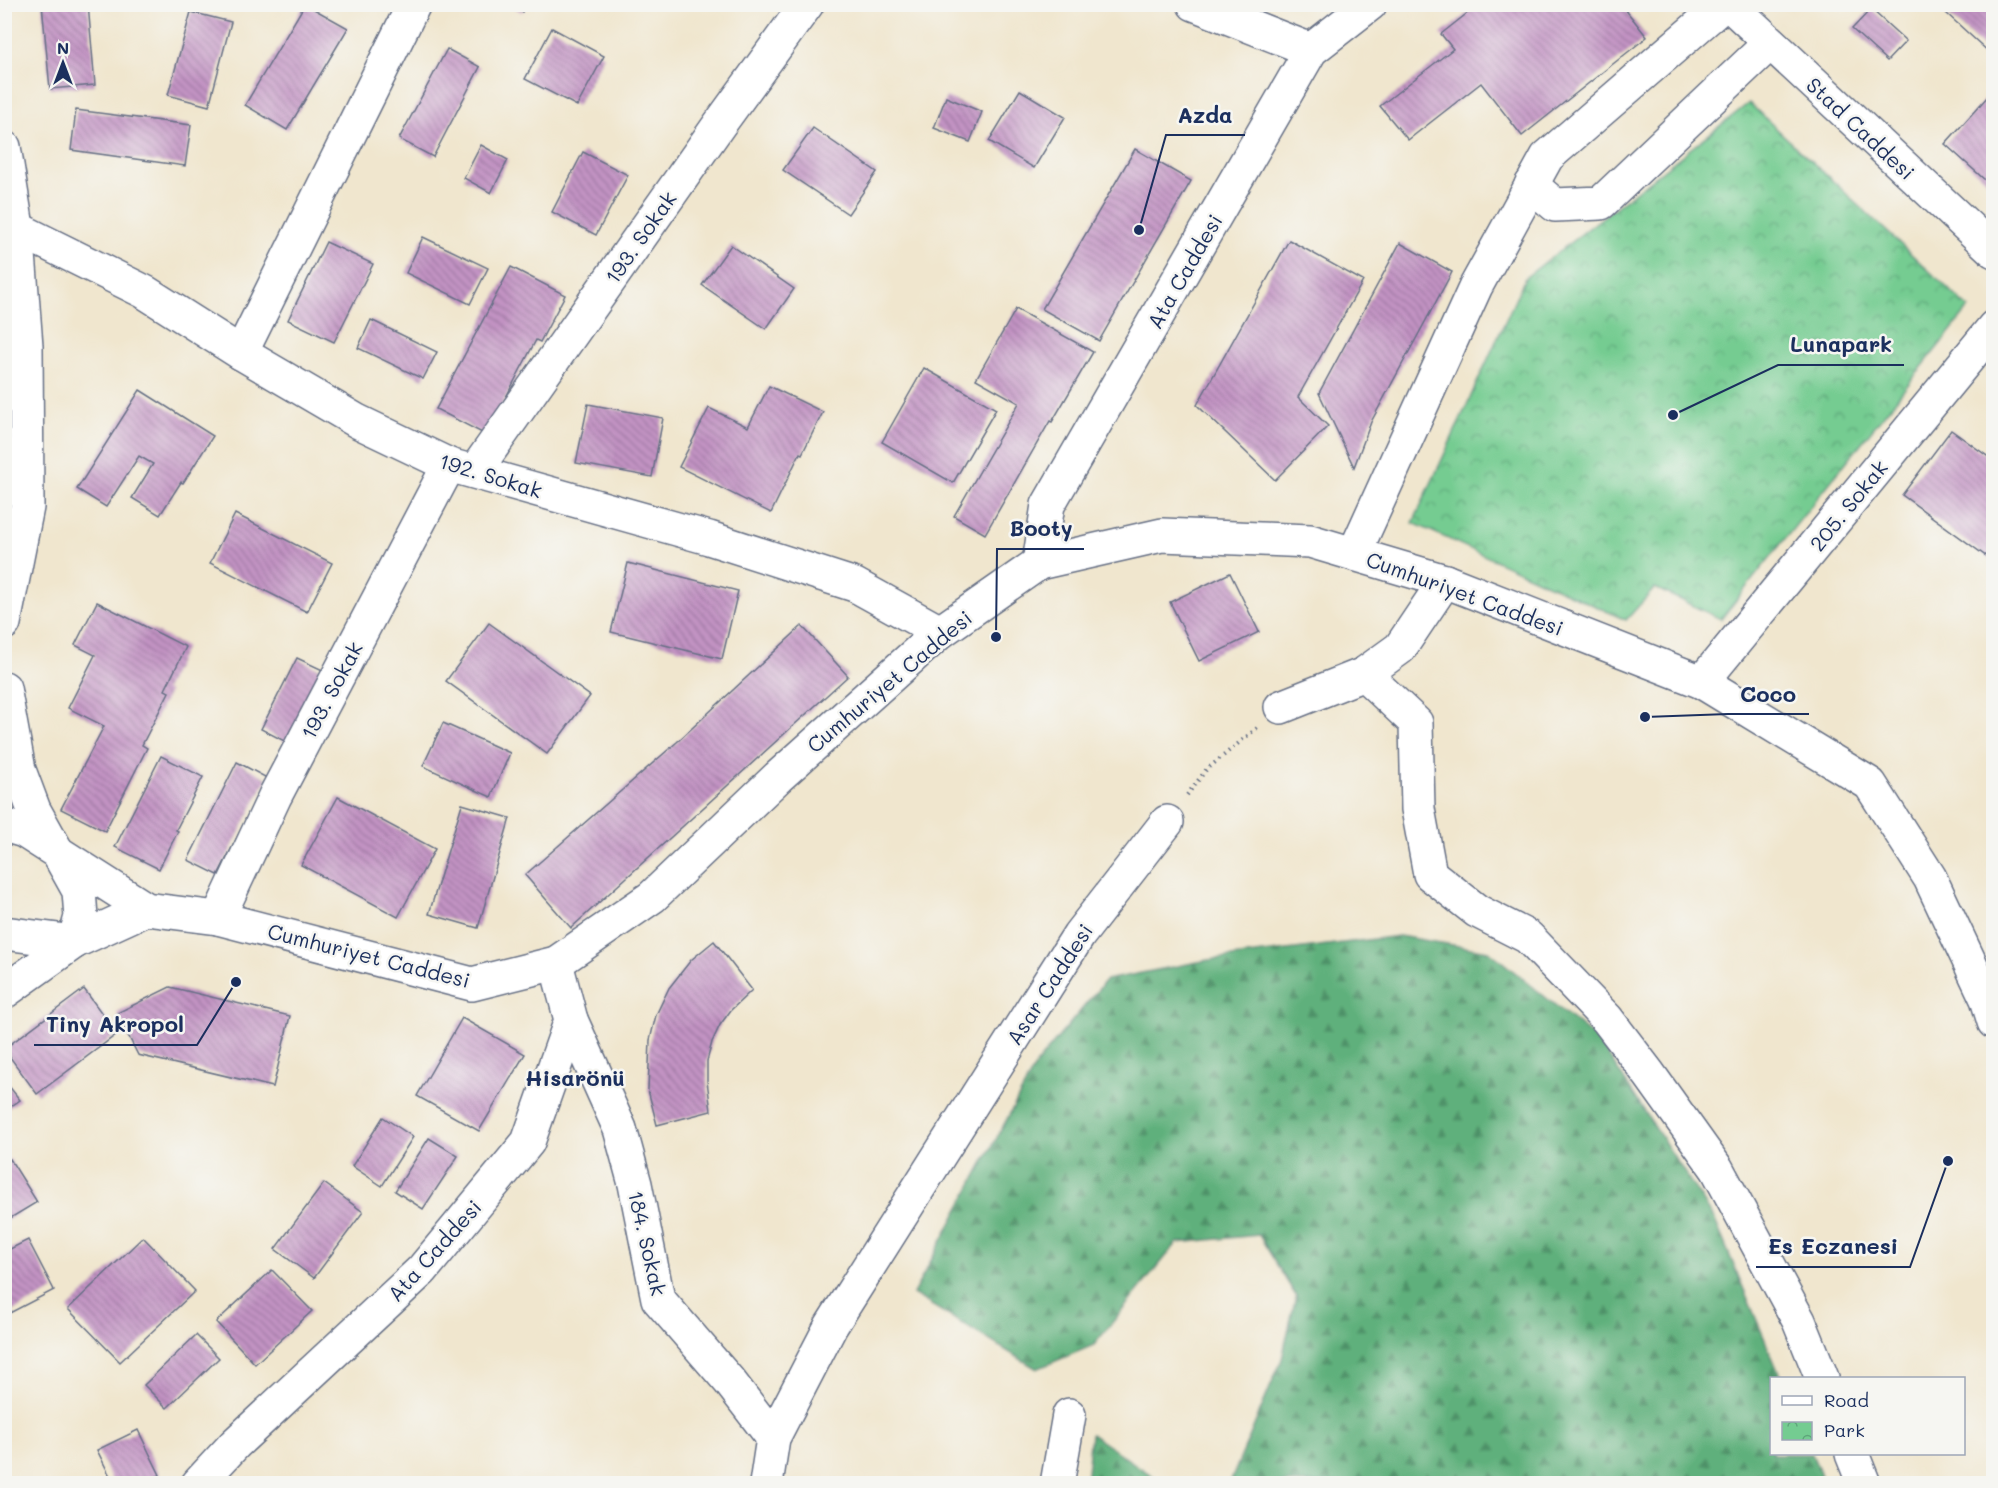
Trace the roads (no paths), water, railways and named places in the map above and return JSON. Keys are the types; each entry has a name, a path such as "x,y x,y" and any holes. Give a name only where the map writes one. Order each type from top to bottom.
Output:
{"street":[{"path":"241,353 414,4"},
{"name":"193. Sokak","path":"218,918 275,796 462,468 719,126 807,4"},
{"path":"1194,4 1311,50"},
{"name":"Ata Caddesi","path":"1039,563 1048,505 1311,50 1370,4"},
{"path":"1354,554 1476,286 1547,156 1726,4"},
{"name":"Stad Caddesi","path":"1726,4 1994,251"},
{"path":"1531,185 1555,205 1601,203 1770,43"},
{"path":"4,147 26,346 27,507 4,623"},
{"name":"192. Sokak","path":"11,225 145,292 241,353 357,421 462,468 709,538 855,585 940,632"},
{"name":"205. Sokak","path":"1702,682 1994,327"},
{"name":"Cumhuriyet Caddesi","path":"4,825 24,831 146,909 218,918 472,984 556,963 652,897 778,777 940,632 1039,563 1162,535 1310,541 1445,581 1702,682 1870,784 1930,878 1987,999 1994,1022"},
{"path":"1281,707 1364,674 1400,648 1445,581"},
{"path":"1364,674 1416,723 1418,809 1430,874 1476,911 1528,937 1607,1019 1717,1169 1799,1321 1822,1377"},
{"path":"4,688 19,770 34,810 79,891 81,917 74,942"},
{"name":"Asar Caddesi","path":"766,1484 773,1438 831,1326 1073,945 1167,822"},
{"path":"4,992 74,942 146,909"},
{"path":"4,933 74,942"},
{"path":"556,963 571,1020"},
{"name":"Ata Caddesi","path":"198,1484 235,1444 422,1270 528,1142 571,1020"},
{"name":"184. Sokak","path":"571,1020 620,1129 635,1184 658,1299 730,1382 773,1438"},
{"path":"1057,1484 1069,1415"},
{"path":"1852,1455 1864,1484"}],"place":[{"name":"Azda","path":"1139,230"},
{"name":"Lunapark","path":"1673,415"},
{"name":"Booty","path":"996,637"},
{"name":"Coco","path":"1645,717"},
{"name":"Tiny Akropol","path":"236,982"},
{"name":"Es Eczanesi","path":"1948,1161"}],"district":[{"name":"Hisarönü","path":"575,1077"}]}
